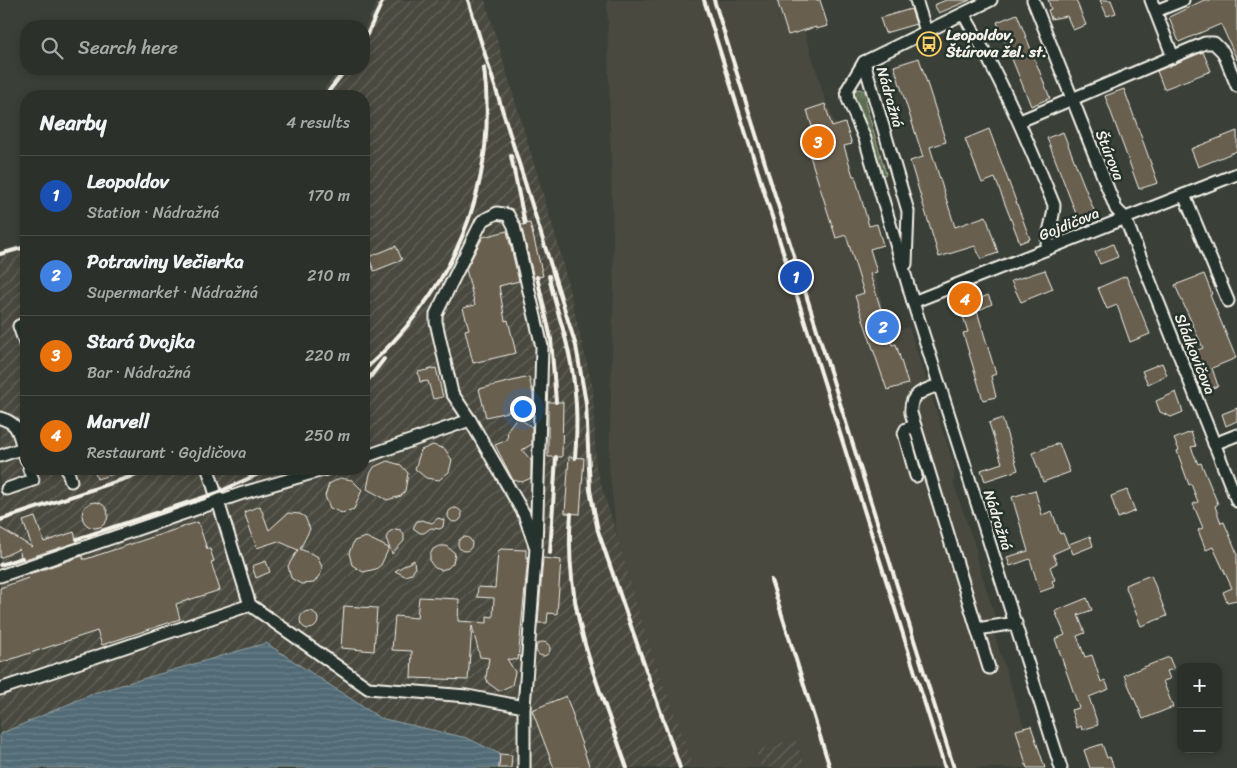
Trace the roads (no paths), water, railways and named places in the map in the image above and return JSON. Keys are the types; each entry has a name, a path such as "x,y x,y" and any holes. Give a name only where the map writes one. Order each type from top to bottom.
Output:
{"street":[{"path":"916,0 926,31"},
{"path":"864,62 991,0"},
{"name":"Štúrova","path":"1033,0 1116,209 1125,218"},
{"path":"1151,0 1173,57"},
{"path":"1156,11 1183,0"},
{"path":"964,14 988,55 1020,121 1054,205 1054,218 1046,236 1046,249"},
{"path":"1020,121 1205,43 1214,43 1223,52 1237,86"},
{"name":"Nádražná","path":"864,62 908,211 907,280"},
{"name":"Nádražná","path":"864,62 847,90 848,99 865,139 913,302 1061,768"},
{"name":"Gojdičova","path":"913,302 1237,174"},
{"path":"1184,195 1228,301"},
{"path":"524,768 524,707 536,548 542,347 514,226 508,215 497,213 482,221 436,314 436,322 452,393 470,420 524,514 536,548"},
{"name":"Sládkovičova","path":"1125,218 1237,501"},
{"path":"939,385 921,391 911,402 910,409 989,668"},
{"path":"0,418 12,421 20,440"},
{"path":"370,455 470,420"},
{"path":"915,426 906,429 904,433 916,476"},
{"path":"1214,444 1237,435"},
{"path":"0,456 20,454"},
{"path":"7,489 33,480 31,475"},
{"path":"69,475 71,480"},
{"path":"210,475 250,605 368,688 467,696 524,707"},
{"path":"0,576 219,503 242,493 305,475"},
{"path":"0,689 250,605"},
{"path":"977,629 1016,624"}],"water":[{"path":"266,643 380,718 467,738 500,754 499,768 0,768 0,734 94,693"}],"railway":[{"path":"370,28 383,0"},
{"path":"468,0 576,346 586,403 590,490 598,531 680,768"},
{"path":"704,0 945,768"},
{"path":"714,0 954,768"},
{"path":"370,364 395,339 422,306 445,271 463,234 476,195 484,155 487,112 484,68"},
{"path":"330,90 341,75"},
{"path":"511,156 525,224"},
{"path":"0,254 20,249"},
{"path":"549,276 567,344 574,380 577,419 575,458"},
{"path":"537,277 551,339 556,402"},
{"path":"370,377 384,359"},
{"path":"550,553 556,457"},
{"path":"0,520 136,475"},
{"path":"77,539 217,493 256,475"},
{"path":"571,514 570,549 577,613 594,674 627,768"},
{"path":"0,565 22,558"},
{"path":"771,580 830,768"}],"place":[{"name":"Leopoldov, Štúrova žel. st.","path":"929,44"},
{"name":"Stará Dvojka","path":"818,142"},
{"name":"Leopoldov","path":"796,277"},
{"name":"Marvell","path":"965,299"},
{"name":"Potraviny Večierka","path":"883,327"}]}
